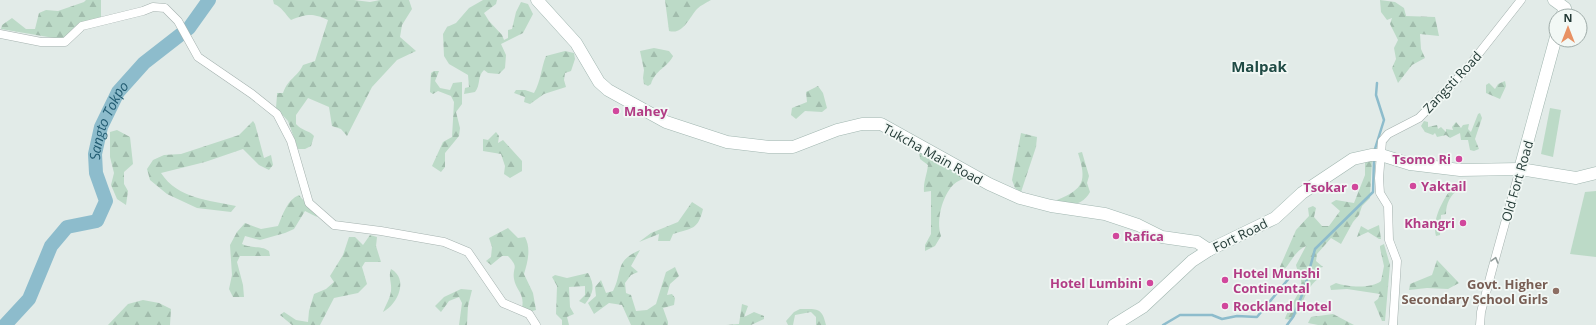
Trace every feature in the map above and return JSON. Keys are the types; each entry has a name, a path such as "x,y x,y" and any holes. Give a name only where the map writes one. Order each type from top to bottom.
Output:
{"street":[{"name":"Tukcha Main Road","path":"537,0 576,43 599,82 608,90 666,122 728,142 769,147 793,147 837,130 862,124 881,124 988,184 1020,198 1051,206 1105,214 1138,225 1162,237 1197,242 1209,250"},
{"name":"Zangsti Road","path":"1393,325 1397,260 1389,240 1388,206 1380,193 1376,155 1382,141 1388,134 1419,118 1465,71 1521,0"},
{"path":"1554,0 1565,8"},
{"path":"0,34 41,42 65,42 82,26 154,7 165,8 178,21 188,36 198,57 277,114 291,141 309,203 334,225 381,231 444,242 468,252 503,303 529,314 536,325"},
{"name":"Old Fort Road","path":"1480,325 1481,312 1492,270 1553,48"},
{"name":"Fort Road","path":"1114,325 1143,307 1192,261 1209,250 1275,218 1302,193 1325,176 1353,159 1376,155"},
{"path":"1376,155 1410,164 1460,170 1520,169 1576,178 1596,173"}],"green space":[{"path":"86,0 101,0 101,19 60,39 1,29 2,25 12,18 26,29 35,29 39,13 46,10 58,11"},
{"path":"273,0 354,0 370,2 380,0 409,0 412,9 402,25 400,37 416,51 397,60 372,87 347,136 341,129 332,126 329,107 308,98 296,115 296,124 314,136 311,146 305,149 298,149 288,121 276,108 277,93 283,93 285,88 303,65 315,61 328,20 310,15 301,16 291,20 277,5 274,4"},
{"path":"483,0 497,0 496,4 484,13 502,35 504,40 508,38 508,30 512,29 516,12 521,2 528,4 533,14 523,33 501,44 506,55 505,68 499,74 488,73 484,70 480,75 475,92 464,94 465,88 469,87 468,75 449,64 444,56 443,34 447,27 456,23 469,8"},
{"path":"665,0 711,0 697,9 682,28 674,32 669,31"},
{"path":"1380,0 1395,2 1404,8 1406,16 1435,17 1439,36 1420,34 1421,49 1425,58 1412,65 1398,83 1392,68 1396,59 1394,48 1398,40 1390,24 1392,18 1387,20 1381,12"},
{"path":"654,48 669,51 673,56 671,60 655,75 651,84 648,86 644,84 644,70 640,51"},
{"path":"565,51 574,53 575,59 571,71 565,73 564,80 566,87 544,94 530,104 524,102 525,97 514,93 516,90 525,90 534,93 546,56"},
{"path":"434,71 439,71 435,81 440,88 450,90 453,83 462,82 462,104 456,112 460,128 459,136 445,153 445,167 441,172 432,166 443,142 452,137 454,102 451,96 438,91 433,94 430,92 431,73"},
{"path":"1505,81 1506,86 1500,99 1486,93 1486,85 1489,83 1495,89 1498,84"},
{"path":"818,86 823,93 827,108 822,112 805,111 796,119 791,115 792,108 807,102 806,92"},
{"path":"1550,108 1561,110 1553,157 1541,154"},
{"path":"1480,113 1482,118 1475,139 1479,149 1474,151 1470,150 1468,140 1461,140 1460,133 1450,138 1446,135 1437,137 1435,133 1433,135 1425,132 1421,126 1424,121 1428,122 1428,127 1437,125 1438,129 1441,127 1446,132 1446,129 1453,130 1452,127 1456,122 1461,128 1463,125 1469,124 1468,129 1471,132 1478,114"},
{"path":"253,121 264,158 271,155 273,165 269,170 259,165 243,149 205,162 161,173 168,182 185,193 205,200 236,206 231,212 197,208 167,194 150,180 147,169 153,160 164,155 181,154 239,135"},
{"path":"117,130 130,137 133,164 124,172 124,184 128,191 126,205 117,199 111,185 114,173 110,157 110,132"},
{"path":"496,132 499,136 498,143 503,140 522,161 522,171 510,178 504,174 505,166 501,154 483,151 483,139 488,140"},
{"path":"1021,133 1037,137 1036,147 1021,192 1015,188 1012,180"},
{"path":"919,150 932,159 967,177 958,181 949,190 941,209 939,223 941,236 935,246 925,251 925,245 931,234 931,191 924,192 928,165 920,159"},
{"path":"1082,152 1089,176 1087,183 1090,192 1084,200 1076,204 1058,203 1057,200 1073,192 1081,183 1082,171 1078,153"},
{"path":"1365,160 1372,160 1370,198 1362,206 1359,215 1353,222 1341,244 1331,238 1317,254 1316,261 1323,267 1319,268 1318,279 1309,289 1295,316 1291,320 1285,319 1301,285 1301,279 1296,265 1306,246 1297,252 1284,270 1280,273 1279,269 1296,230 1309,216 1308,208 1313,206 1316,208 1314,217 1322,226 1329,226 1340,211 1331,203 1336,200 1354,203 1365,175"},
{"path":"1458,186 1459,189 1449,200 1446,214 1441,215 1440,235 1436,236 1435,224 1438,212 1450,190"},
{"path":"1596,191 1596,257 1570,254 1585,192"},
{"path":"299,195 317,217 305,211 294,229 285,233 260,240 245,236 242,244 266,249 269,251 270,256 240,256 237,262 243,285 244,297 233,297 229,289 232,275 230,245 237,232 245,223 261,229 278,226 288,204"},
{"path":"692,202 703,209 696,225 690,229 673,234 670,241 658,241 659,234 639,242 651,233 678,222"},
{"path":"1379,225 1381,239 1368,232 1357,237 1361,226 1368,230"},
{"path":"508,228 518,238 525,237 527,241 528,255 524,274 533,293 536,310 529,312 522,308 523,303 521,295 514,279 515,266 508,256 502,256 491,265 486,261 491,257 492,247 489,238"},
{"path":"370,235 377,237 376,246 381,262 365,262 362,267 367,284 358,293 334,298 320,325 292,325 280,315 284,312 296,320 308,322 309,311 314,294 326,289 334,282 330,276 343,255 349,237 355,237 363,245"},
{"path":"1384,244 1390,265 1385,321 1382,321 1374,302 1378,299 1380,294 1347,289 1331,290 1330,286 1336,283 1347,286 1366,286 1377,284 1381,281 1384,266 1380,246"},
{"path":"640,250 631,266 638,272 631,275 625,283 626,293 631,295 636,311 647,310 656,304 666,272 675,267 679,276 670,284 667,295 672,294 675,298 674,305 663,308 668,325 631,325 622,305 609,303 594,314 588,303 596,296 595,287 601,280 606,293 613,291 620,268 626,258"},
{"path":"1437,260 1459,283 1448,289 1427,288 1409,290 1410,284 1432,275"},
{"path":"391,269 396,273 399,279 399,291 397,298 383,312 390,294"},
{"path":"588,273 592,281 592,293 585,304 579,301 585,295 585,286 569,287 570,307 574,314 567,317 569,325 562,325 562,320 556,314 557,286 552,277 555,275 567,278"},
{"path":"461,289 472,290 468,306 467,325 459,325 462,303 459,297 449,301 441,312 435,306 444,297"},
{"path":"143,300 159,303 171,309 170,325 108,325 128,304"},
{"path":"742,304 748,306 744,317 754,312 764,316 764,319 751,325 726,325 739,324"},
{"path":"800,309 818,310 823,315 826,325 816,325 816,317 811,312 795,315 793,325 788,325 786,321 794,312"},
{"path":"1333,314 1354,325 1318,325 1308,323 1311,317"}],"waterway":[{"name":"Sangto Tokpo","path":"5,325 29,299 51,246 67,227 97,221 106,201 96,173 95,154 101,127 118,92 144,63 189,28 209,0"},
{"path":"1374,152 1384,120 1376,95 1377,83"},
{"path":"1287,325 1293,317 1304,290 1315,249 1373,192 1374,159"},
{"path":"1163,325 1180,315 1212,315 1222,319 1237,316 1257,317 1290,277"}],"place":[{"name":"Mahey","path":"616,111"},
{"name":"Tsomo Ri","path":"1459,159"},
{"name":"Yaktail","path":"1413,186"},
{"name":"Tsokar","path":"1355,187"},
{"name":"Khangri","path":"1463,223"},
{"name":"Rafica","path":"1116,236"},
{"name":"Hotel Munshi Continental","path":"1225,280"},
{"name":"Hotel Lumbini","path":"1150,283"},
{"name":"Govt. Higher Secondary School Girls","path":"1556,291"},
{"name":"Rockland Hotel","path":"1225,306"}],"district":[{"name":"Malpak","path":"1259,67"}]}
